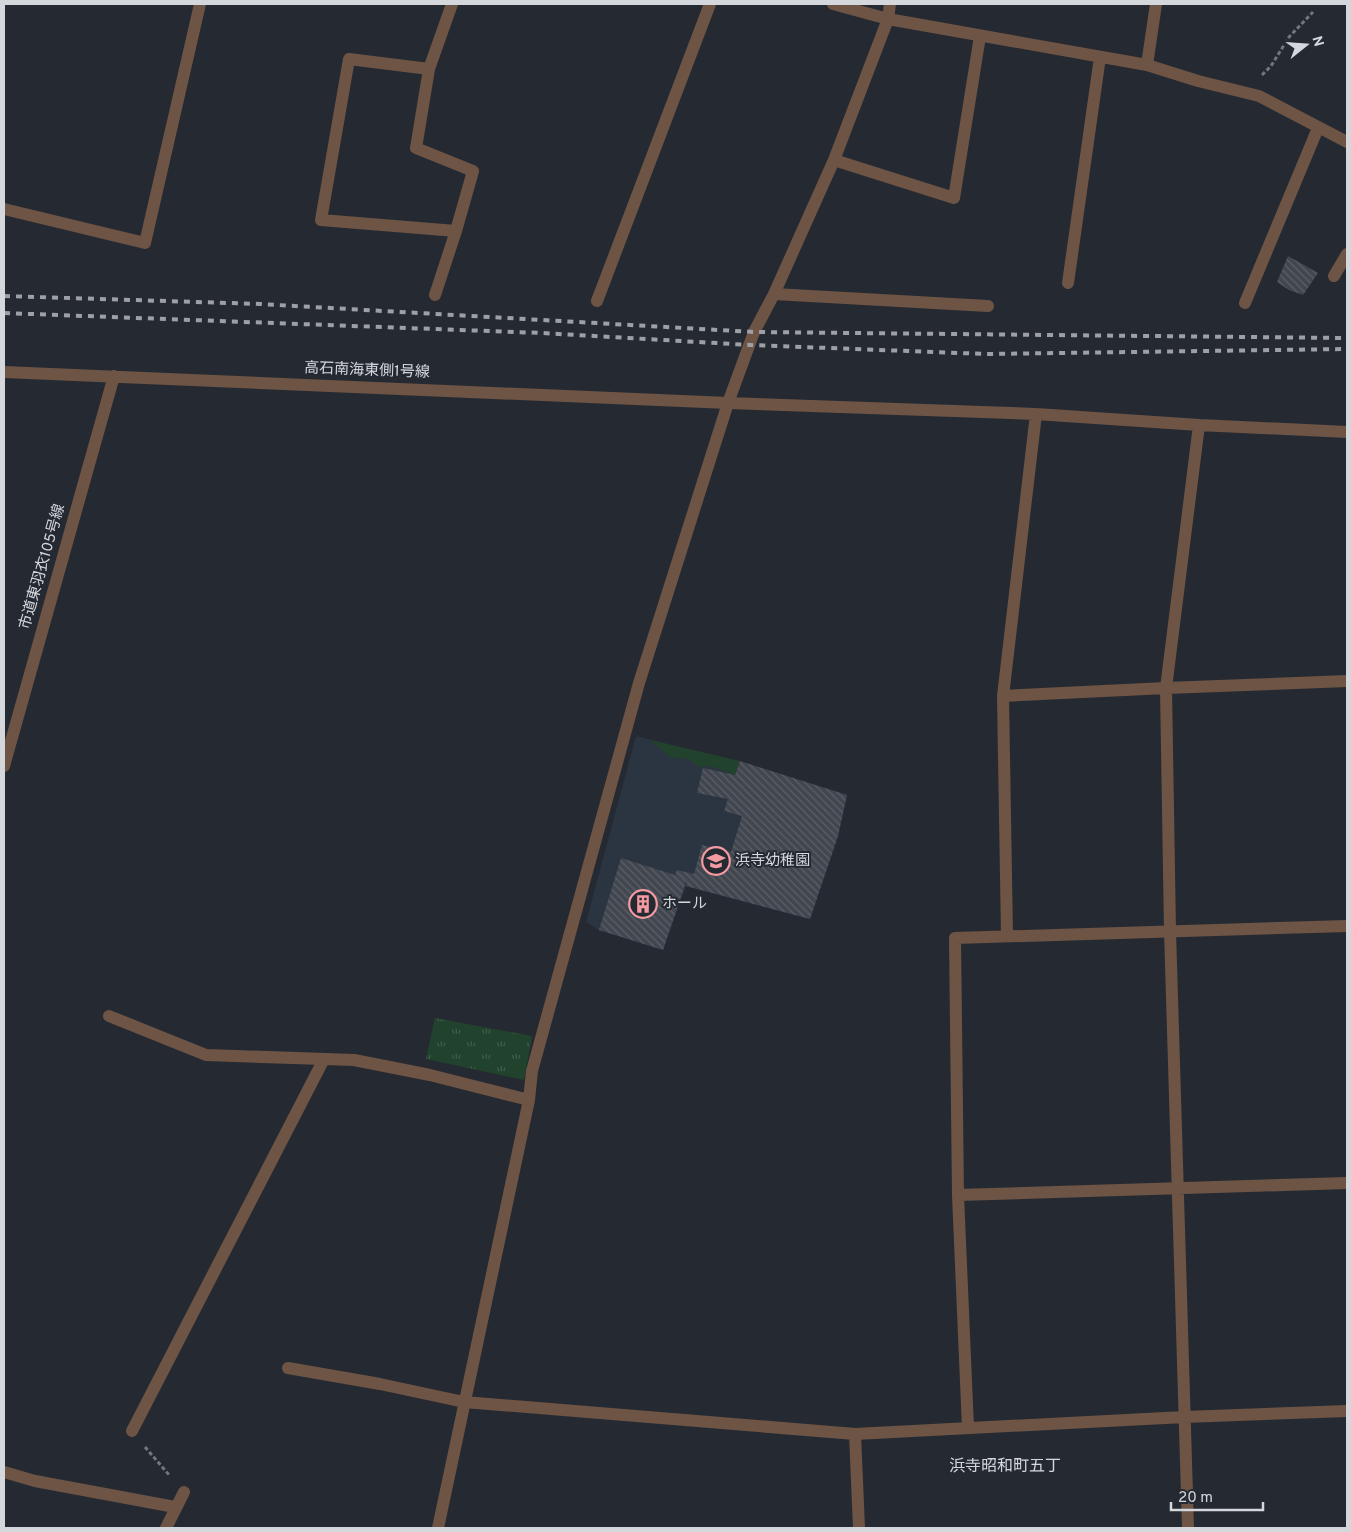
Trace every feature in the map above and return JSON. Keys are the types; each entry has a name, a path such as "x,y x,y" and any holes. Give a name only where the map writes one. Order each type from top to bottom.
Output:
{"street":[{"path":"4,209 145,243 200,4"},
{"path":"435,295 473,171 416,148 429,69 452,4"},
{"path":"597,301 710,4"},
{"path":"833,4 888,19 1146,65 1259,96 1347,142"},
{"path":"438,1528 529,1100 532,1071 639,683 728,403 754,332 774,294 834,160 888,19 890,4"},
{"path":"1146,65 1156,4"},
{"path":"834,160 954,198 980,36"},
{"path":"1068,283 1100,57"},
{"path":"429,69 349,59 321,220 456,231"},
{"path":"1245,303 1318,128"},
{"path":"1334,276 1347,254"},
{"path":"774,294 988,306"},
{"name":"高石南海東側1号線","path":"4,372 728,403 1036,414 1199,425 1347,432"},
{"name":"市道東羽衣105号線","path":"4,766 114,376"},
{"path":"1007,936 1003,696 1036,414"},
{"path":"1188,1528 1170,931 1166,688 1199,425"},
{"path":"1003,696 1347,682"},
{"path":"968,1428 958,1195 955,938 1347,926"},
{"path":"109,1016 206,1055 354,1060 430,1075 529,1100"},
{"path":"132,1431 324,1060"},
{"path":"958,1195 1347,1184"},
{"path":"288,1368 380,1384 464,1402 855,1434 1184,1417 1347,1411"},
{"path":"855,1434 859,1528"},
{"path":"4,1472 35,1481 175,1507"},
{"path":"166,1528 184,1492"}],"path":[{"path":"1245,93 1271,66 1289,37 1313,12"},
{"path":"132,1431 184,1492"}],"shaded area":[{"name":"浜寺幼稚園","path":"636,736 740,762 847,795 838,836 810,919 686,886 663,950 599,930 586,922"}],"green space":[{"path":"650,740 740,761 735,775 711,766 698,767 686,759 671,758"},
{"path":"435,1018 532,1036 524,1080 426,1059"}],"building":[{"path":"1288,256 1318,273 1303,295 1289,290 1277,282"},
{"name":"浜寺幼稚園","path":"740,761 847,795 838,836 810,919 686,886 687,879 663,950 599,930 621,858 675,875 677,870 694,874 702,845 731,852 742,816 724,811 728,799 697,793 703,768 735,775"}],"railway":[{"path":"4,296 260,304 754,332 1347,338"},
{"path":"4,313 542,333 750,345 986,354 1347,349"}],"place":[{"name":"浜寺幼稚園","path":"716,861"},
{"name":"ホール","path":"643,904"}],"district":[{"name":"浜寺昭和町五丁","path":"1005,1467"}]}
